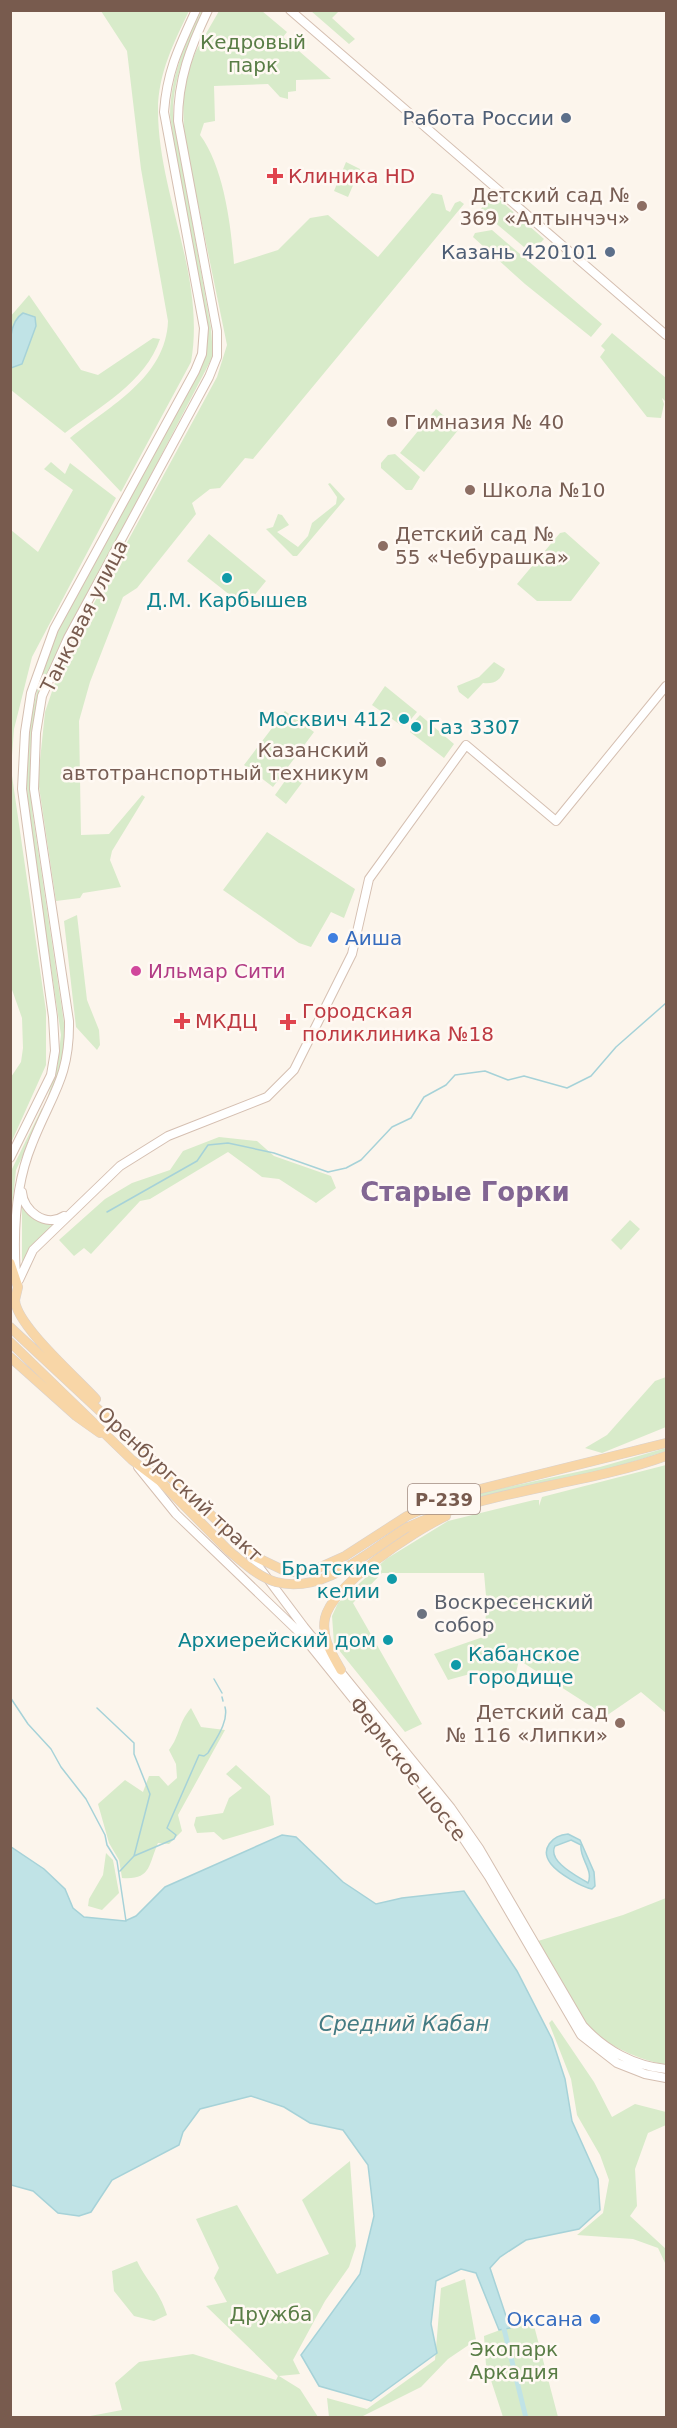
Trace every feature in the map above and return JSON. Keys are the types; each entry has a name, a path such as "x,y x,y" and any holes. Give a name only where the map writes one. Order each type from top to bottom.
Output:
{"main road":[{"name":"Танковая улица","path":"10,1158 51,1075 55,1051 53,1017 24,812 22,758 27,717 36,677 54,629 195,371 202,354 204,328 164,112 166,84 174,56 196,10"},
{"name":"Танковая улица","path":"17,1282 16,1226 21,1177 32,1143 63,1077 69,1047 69,1021 34,789 38,720 47,682 64,647 209,378 217,357 218,331 178,121 178,98 183,69 208,10"},
{"path":"291,10 666,335"},
{"path":"10,1310 15,1300 17,1282 31,1252 120,1166 151,1145 250,1106 281,1086 294,1071 352,954 369,879 466,745 556,821 666,686"},
{"path":"39,1103 49,1107"},
{"path":"21,1177 24,1203 41,1219 58,1220 81,1203"},
{"path":"10,1263 17,1282"},
{"name":"Р-239","path":"15,1300 16,1309 26,1327 123,1430"},
{"name":"Оренбургский тракт","path":"10,1327 43,1360 123,1430 242,1545 272,1567 296,1572 316,1569 345,1556 407,1516 452,1496 666,1443"},
{"name":"Оренбургский тракт","path":"10,1342 109,1439 161,1482 229,1551 252,1569 275,1582 291,1584 315,1582 353,1562 406,1528 432,1516 474,1503 666,1456"},
{"path":"10,1357 76,1416 109,1439"},
{"name":"Фермское шоссе","path":"132,1460 176,1514 301,1634 453,1823 489,1877 581,2035 592,2046 617,2063 645,2074 666,2078"},
{"name":"Оренбургский тракт","path":"341,1670 327,1646 324,1626 332,1602 388,1551 417,1531 474,1503"},
{"name":"Фермское шоссе","path":"242,1545 304,1627 451,1808 479,1848 583,2025 599,2041 622,2057 666,2069"}],"green space":[{"path":"101,11 189,11 164,71 158,110 165,173 187,267 192,299 194,330 191,362 121,492 70,438 118,402 147,374 165,341 168,321 141,169 127,51"},
{"path":"201,11 205,11 187,48 179,73 173,114 211,328 213,356 56,657 32,733 30,759 32,810 66,1036 63,1068 46,1102 57,1067 61,1035 28,811 26,759 31,718 40,678 58,630 205,354 170,115 176,74 189,36"},
{"name":"Кедровый парк","path":"219,11 262,11 287,32 283,37 331,79 296,80 296,91 288,92 288,99 280,97 268,84 214,86 215,121 204,123 200,135 221,180 231,232 234,264 278,250 310,218 328,215 378,257 432,193 442,195 446,210 450,212 455,203 460,201 464,204 253,459 245,458 220,488 210,489 192,503 196,514 137,588 123,597 90,682 79,721 81,835 109,834 142,795 145,797 112,851 110,860 121,887 83,893 80,898 56,901 38,780 45,712 62,662 217,377 227,345 184,136 183,98 188,71 196,51"},
{"path":"311,11 339,11 332,18 355,39 349,44"},
{"path":"346,162 360,169 348,197 334,191"},
{"path":"493,194 544,239 531,253 480,210"},
{"path":"492,230 602,324 591,337 525,284 473,237 475,233"},
{"path":"29,295 81,370 98,375 153,338 160,339 144,368 120,393 65,433 11,390 10,317"},
{"path":"612,333 666,378 666,402 662,398 664,404 661,418 647,417 600,357 605,350 601,346"},
{"path":"436,409 459,429 424,472 400,453"},
{"path":"395,454 420,477 412,490 406,490 381,468 381,463 388,455"},
{"path":"51,462 65,474 70,463 116,498 32,657 14,729 11,769 46,1011 46,1065 11,1143 11,1077 21,1062 23,1048 22,1018 10,984 11,530 38,552 73,490 44,469"},
{"path":"330,483 345,499 297,556 293,556 266,529 273,527 278,514 282,515 289,525 277,532 298,547 308,536 312,523 336,504 337,497 328,484"},
{"path":"565,532 600,563 571,601 537,601 517,584 560,533"},
{"path":"209,534 266,581 245,607 187,561"},
{"path":"494,662 505,669 499,679 491,683 483,683 468,699 459,692 457,686 479,677"},
{"path":"385,686 417,712 407,724 402,726 372,705"},
{"path":"285,711 314,732 273,787 244,765"},
{"path":"420,715 454,744 444,758 410,732 410,726"},
{"path":"292,771 304,780 286,804 275,795"},
{"path":"267,832 355,889 344,918 331,912 311,947 299,943 223,890"},
{"path":"77,915 87,1000 99,1030 100,1045 97,1050 76,1027 64,921"},
{"path":"42,1108 44,1112 16,1170 11,1217 11,1171"},
{"path":"219,1137 257,1141 274,1156 331,1176 336,1188 316,1203 279,1179 262,1177 228,1152 150,1199 140,1201 91,1254 84,1248 74,1256 59,1240 105,1199 132,1183 170,1170 183,1151"},
{"path":"22,1206 43,1223 55,1225 28,1251 22,1264"},
{"path":"630,1220 640,1229 621,1250 611,1240"},
{"path":"666,1377 666,1427 602,1453 585,1448 607,1435 655,1381"},
{"path":"666,1448 666,1451 642,1459 593,1472 468,1499 467,1496 600,1467"},
{"path":"666,1465 666,1713 641,1692 606,1716 519,1660 513,1686 481,1671 448,1680 434,1654 483,1637 487,1607 484,1573 382,1573 353,1603 422,1724 405,1732 334,1644 332,1616 338,1603 386,1559 448,1521 534,1500 539,1500 539,1506 542,1497"},
{"path":"191,1708 201,1727 225,1730 178,1815 182,1831 169,1844 158,1843 150,1865 143,1874 138,1877 122,1878 119,1860 109,1843 98,1804 125,1780 143,1792 149,1776 159,1776 168,1786 177,1778 176,1764 169,1750 176,1739 183,1719"},
{"path":"236,1765 270,1796 274,1825 223,1840 214,1832 197,1833 194,1825 196,1817 223,1813 229,1798 242,1788 226,1774"},
{"path":"106,1853 113,1860 119,1893 102,1910 88,1906 89,1899 103,1875"},
{"path":"666,1898 666,2064 624,2051 594,2032 575,2005 538,1941 623,1915"},
{"path":"552,2020 594,2082 612,2117 635,2104 666,2112 666,2125 648,2133 635,2169 637,2206 630,2216 666,2249 666,2265 658,2248 633,2239 577,2235 603,2213 609,2180 600,2155 577,2115 571,2079 549,2023"},
{"name":"Дружба","path":"350,2161 356,2246 349,2267 325,2301 293,2360 300,2374 279,2376 300,2389 318,2417 85,2417 122,2410 115,2383 139,2362 193,2354 276,2380 278,2376 206,2306 227,2302 214,2278 219,2268 196,2219 237,2205 277,2274 329,2254 302,2200"},
{"path":"137,2261 167,2315 154,2321 134,2316 114,2291 112,2271"},
{"path":"465,2279 476,2340 448,2359 421,2387 361,2417 329,2417 327,2398 367,2409 435,2360 441,2288"},
{"name":"Экопарк Аркадия","path":"532,2318 558,2417 503,2417 486,2365 484,2336"}],"water":[{"path":"23,313 35,317 36,326 22,364 11,368 12,330 14,323"},
{"path":"568,1834 580,1840 594,1872 595,1886 592,1889 582,1886 551,1864 546,1853 547,1848 553,1840","holes":["571,1840 581,1845 589,1873 588,1883 564,1867 555,1857 554,1852 555,1846"]},
{"name":"Средний Кабан","path":"282,1835 296,1837 343,1882 376,1904 402,1898 464,1891 517,1971 552,2039 565,2079 572,2121 598,2179 600,2210 579,2229 526,2240 500,2257 490,2268 510,2328 499,2330 476,2273 461,2269 436,2281 431,2324 437,2353 371,2401 319,2386 301,2355 360,2274 374,2216 368,2165 343,2130 310,2123 284,2107 251,2096 200,2109 183,2132 179,2145 112,2180 91,2212 79,2216 58,2213 33,2191 11,2185 11,1847 44,1869 65,1889 73,1908 84,1917 125,1921 136,1916 165,1887"}],"waterway":[{"path":"107,1212 197,1161 208,1145 228,1143 274,1153 328,1172 346,1168 361,1160 392,1127 411,1118 424,1097 446,1085 455,1075 485,1071 508,1080 524,1076 567,1088 591,1076 616,1047 666,1003"},
{"path":"214,1679 222,1693"},
{"path":"10,1697 28,1724 51,1749 61,1767 86,1799 105,1835 107,1845 117,1861 126,1921"},
{"path":"222,1697 223,1701"},
{"path":"120,1871 134,1856 174,1839 176,1835 167,1828 199,1755 204,1756 208,1753 221,1731 225,1719 225,1707"},
{"path":"97,1708 134,1743 134,1754 150,1794 134,1856"},
{"path":"504,2329 526,2418"}],"place":[{"name":"Работа России","path":"566,118"},
{"name":"Клиника HD","path":"275,176"},
{"name":"Детский сад № 369 «Алтынчэч»","path":"642,206"},
{"name":"Казань 420101","path":"610,252"},
{"name":"Гимназия № 40","path":"392,422"},
{"name":"Школа №10","path":"470,490"},
{"name":"Детский сад № 55 «Чебурашка»","path":"383,546"},
{"name":"Д.М. Карбышев","path":"227,578"},
{"name":"Москвич 412","path":"404,719"},
{"name":"Газ 3307","path":"416,727"},
{"name":"Казанский автотранспортный техникум","path":"381,762"},
{"name":"Аиша","path":"333,938"},
{"name":"Ильмар Сити","path":"136,971"},
{"name":"МКДЦ","path":"182,1021"},
{"name":"Городская поликлиника №18","path":"288,1022"},
{"name":"Братские келии","path":"392,1579"},
{"name":"Воскресенский собор","path":"422,1614"},
{"name":"Архиерейский дом","path":"388,1640"},
{"name":"Кабанское городище","path":"456,1665"},
{"name":"Детский сад № 116 «Липки»","path":"620,1723"},
{"name":"Оксана","path":"595,2319"}],"district":[{"name":"Старые Горки","path":"465,1192"}]}
